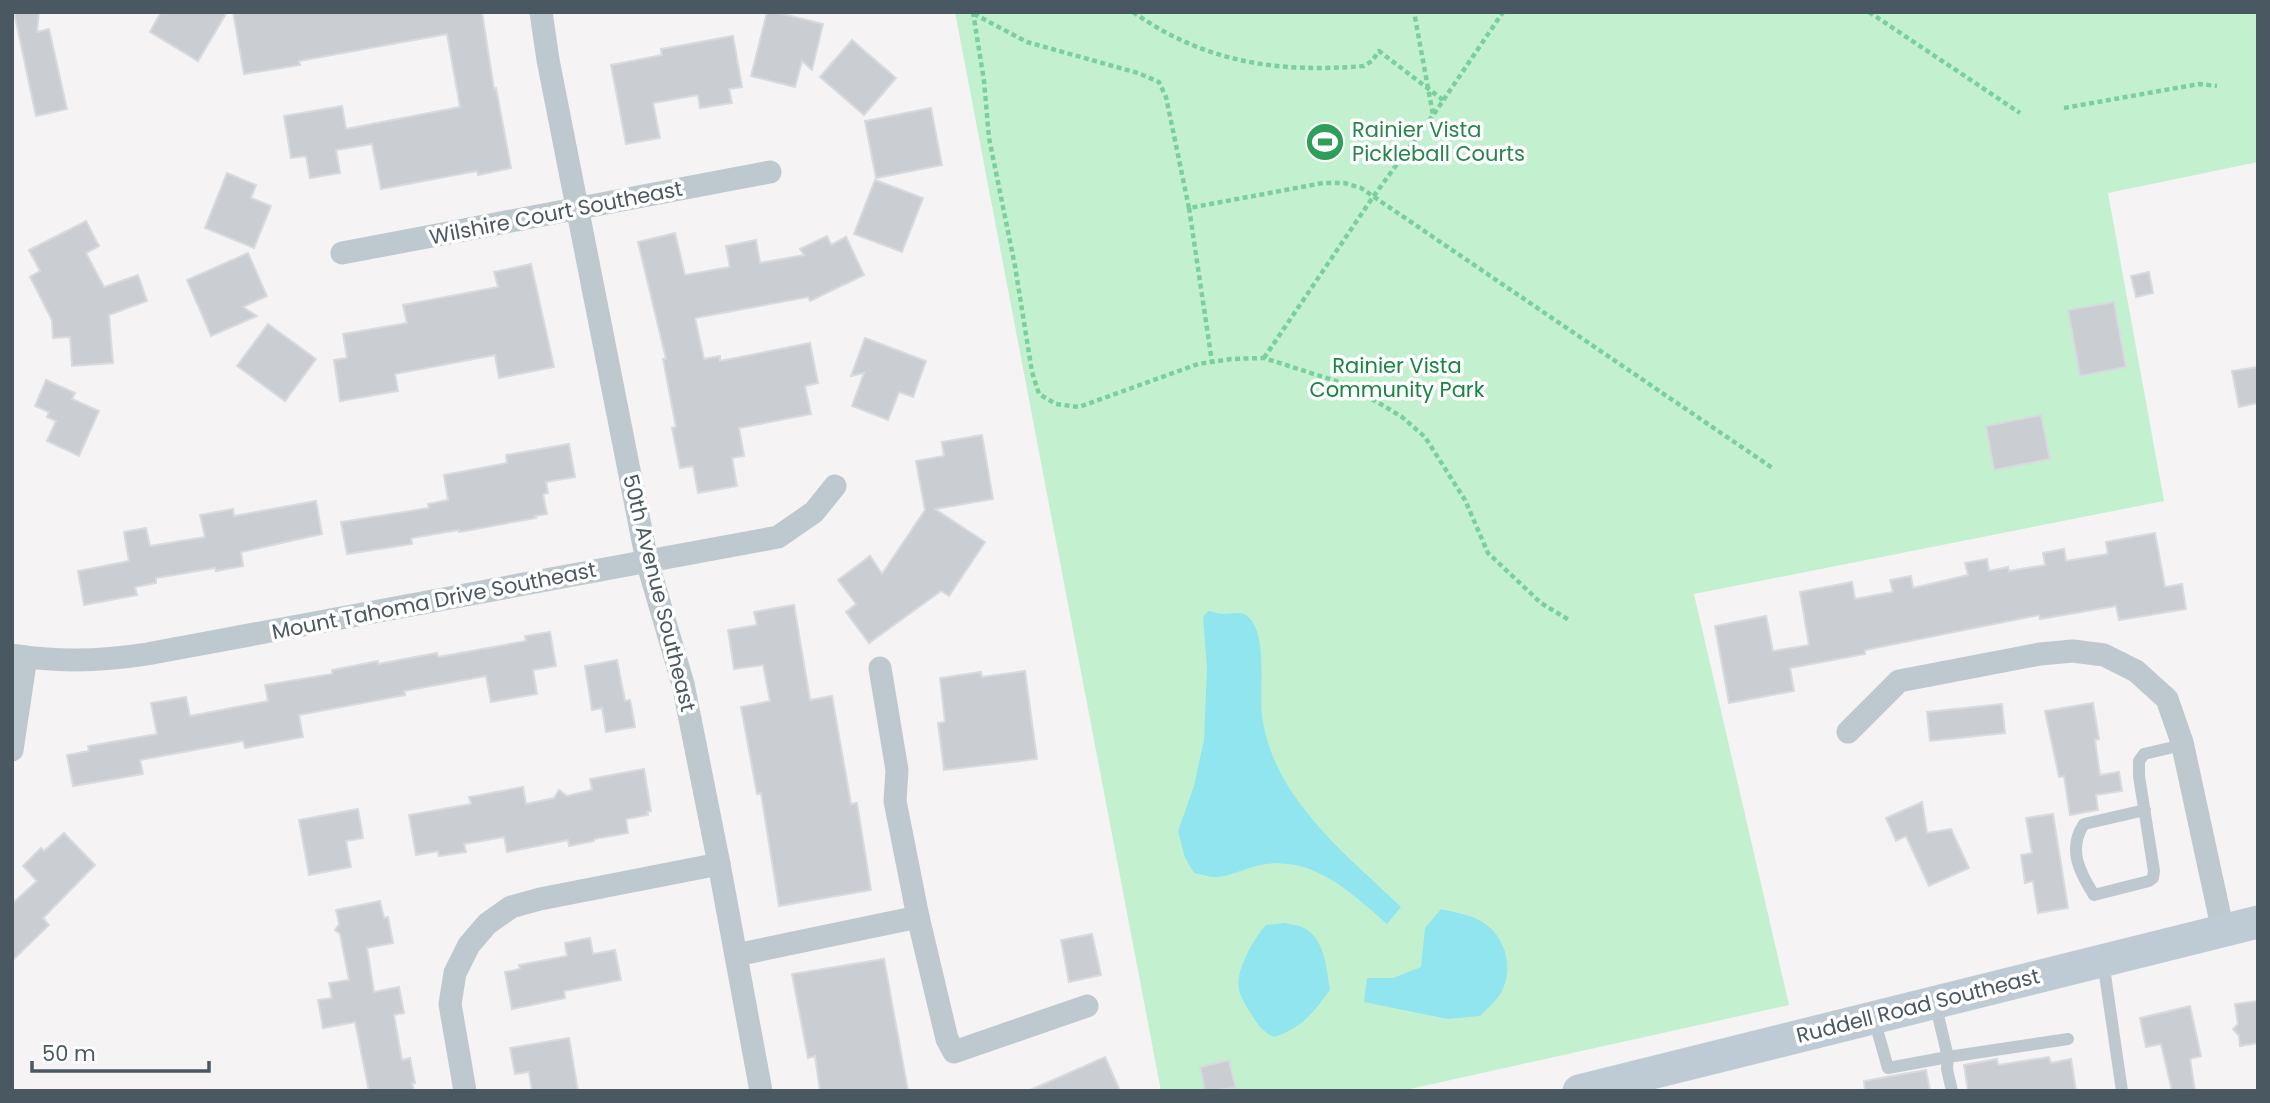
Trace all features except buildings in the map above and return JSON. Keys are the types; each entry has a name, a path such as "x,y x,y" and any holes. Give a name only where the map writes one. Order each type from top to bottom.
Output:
{"main road":[{"name":"Ruddell Road Southeast","path":"1579,1091 2258,922"}],"street":[{"name":"50th Avenue Southeast","path":"541,12 548,60 647,561 683,684 761,1091"},
{"name":"Wilshire Court Southeast","path":"342,253 770,172"},
{"name":"Mount Tahoma Drive Southeast","path":"19,656 114,659 147,654 778,537 814,512 835,486"},
{"path":"1848,732 1899,681 2040,654 2073,651 2105,655 2136,671 2167,699 2182,745 2223,931"},
{"path":"12,750 19,656"},
{"path":"880,668 897,770 895,801 918,917 947,1039 954,1052 1087,1006"},
{"path":"465,1091 450,1004 455,973 469,945 487,924 511,907 540,899 719,863"},
{"path":"736,955 918,917"}],"lane":[{"path":"2145,810 2084,824 2081,828 2077,865 2094,895 2153,878 2154,871 2139,761 2144,754 2182,745"},
{"path":"2103,961 2122,1091"},
{"path":"1935,1002 1948,1057 1947,1069 1952,1091"},
{"path":"1874,1018 1888,1068 2068,1040"}],"path":[{"path":"1133,12 1168,34 1191,44 1259,65 1293,69 1364,66 1372,61 1379,51 1443,100"},
{"path":"1414,12 1433,115"},
{"path":"1264,358 1503,12"},
{"path":"1869,12 2020,114"},
{"path":"973,13 1027,42 1138,73 1159,82 1166,97 1189,208 1212,362"},
{"path":"973,13 984,81 989,138 1015,266 1032,372 1039,394 1056,404 1079,407 1198,364 1264,358 1342,383 1379,402 1425,437 1465,500 1488,553 1541,603 1569,620"},
{"path":"2064,108 2199,84 2217,86"},
{"path":"1189,208 1323,183 1344,183 1361,188 1774,469"}],"green space":[{"name":"Rainier Vista Community Park","path":"955,12 2258,12 2258,162 2108,193 2164,501 1694,594 1789,1005 1401,1091 1161,1091"}],"water":[{"path":"1208,611 1242,614 1252,621 1257,631 1261,654 1262,716 1269,746 1281,773 1315,822 1401,907 1387,924 1345,889 1314,871 1280,863 1212,877 1194,873 1185,858 1178,831 1194,786 1204,740 1207,668 1203,617"},
{"path":"1441,909 1477,919 1499,938 1507,961 1507,970 1504,986 1497,998 1480,1016 1448,1019 1364,1002 1367,978 1393,978 1421,967 1425,928"},
{"path":"1285,923 1304,928 1317,941 1324,956 1330,990 1306,1019 1274,1037 1261,1028 1251,1014 1241,995 1239,982 1246,955 1261,931 1266,925"}],"place":[{"name":"Rainier Vista Pickleball Courts","path":"1325,142"}]}
